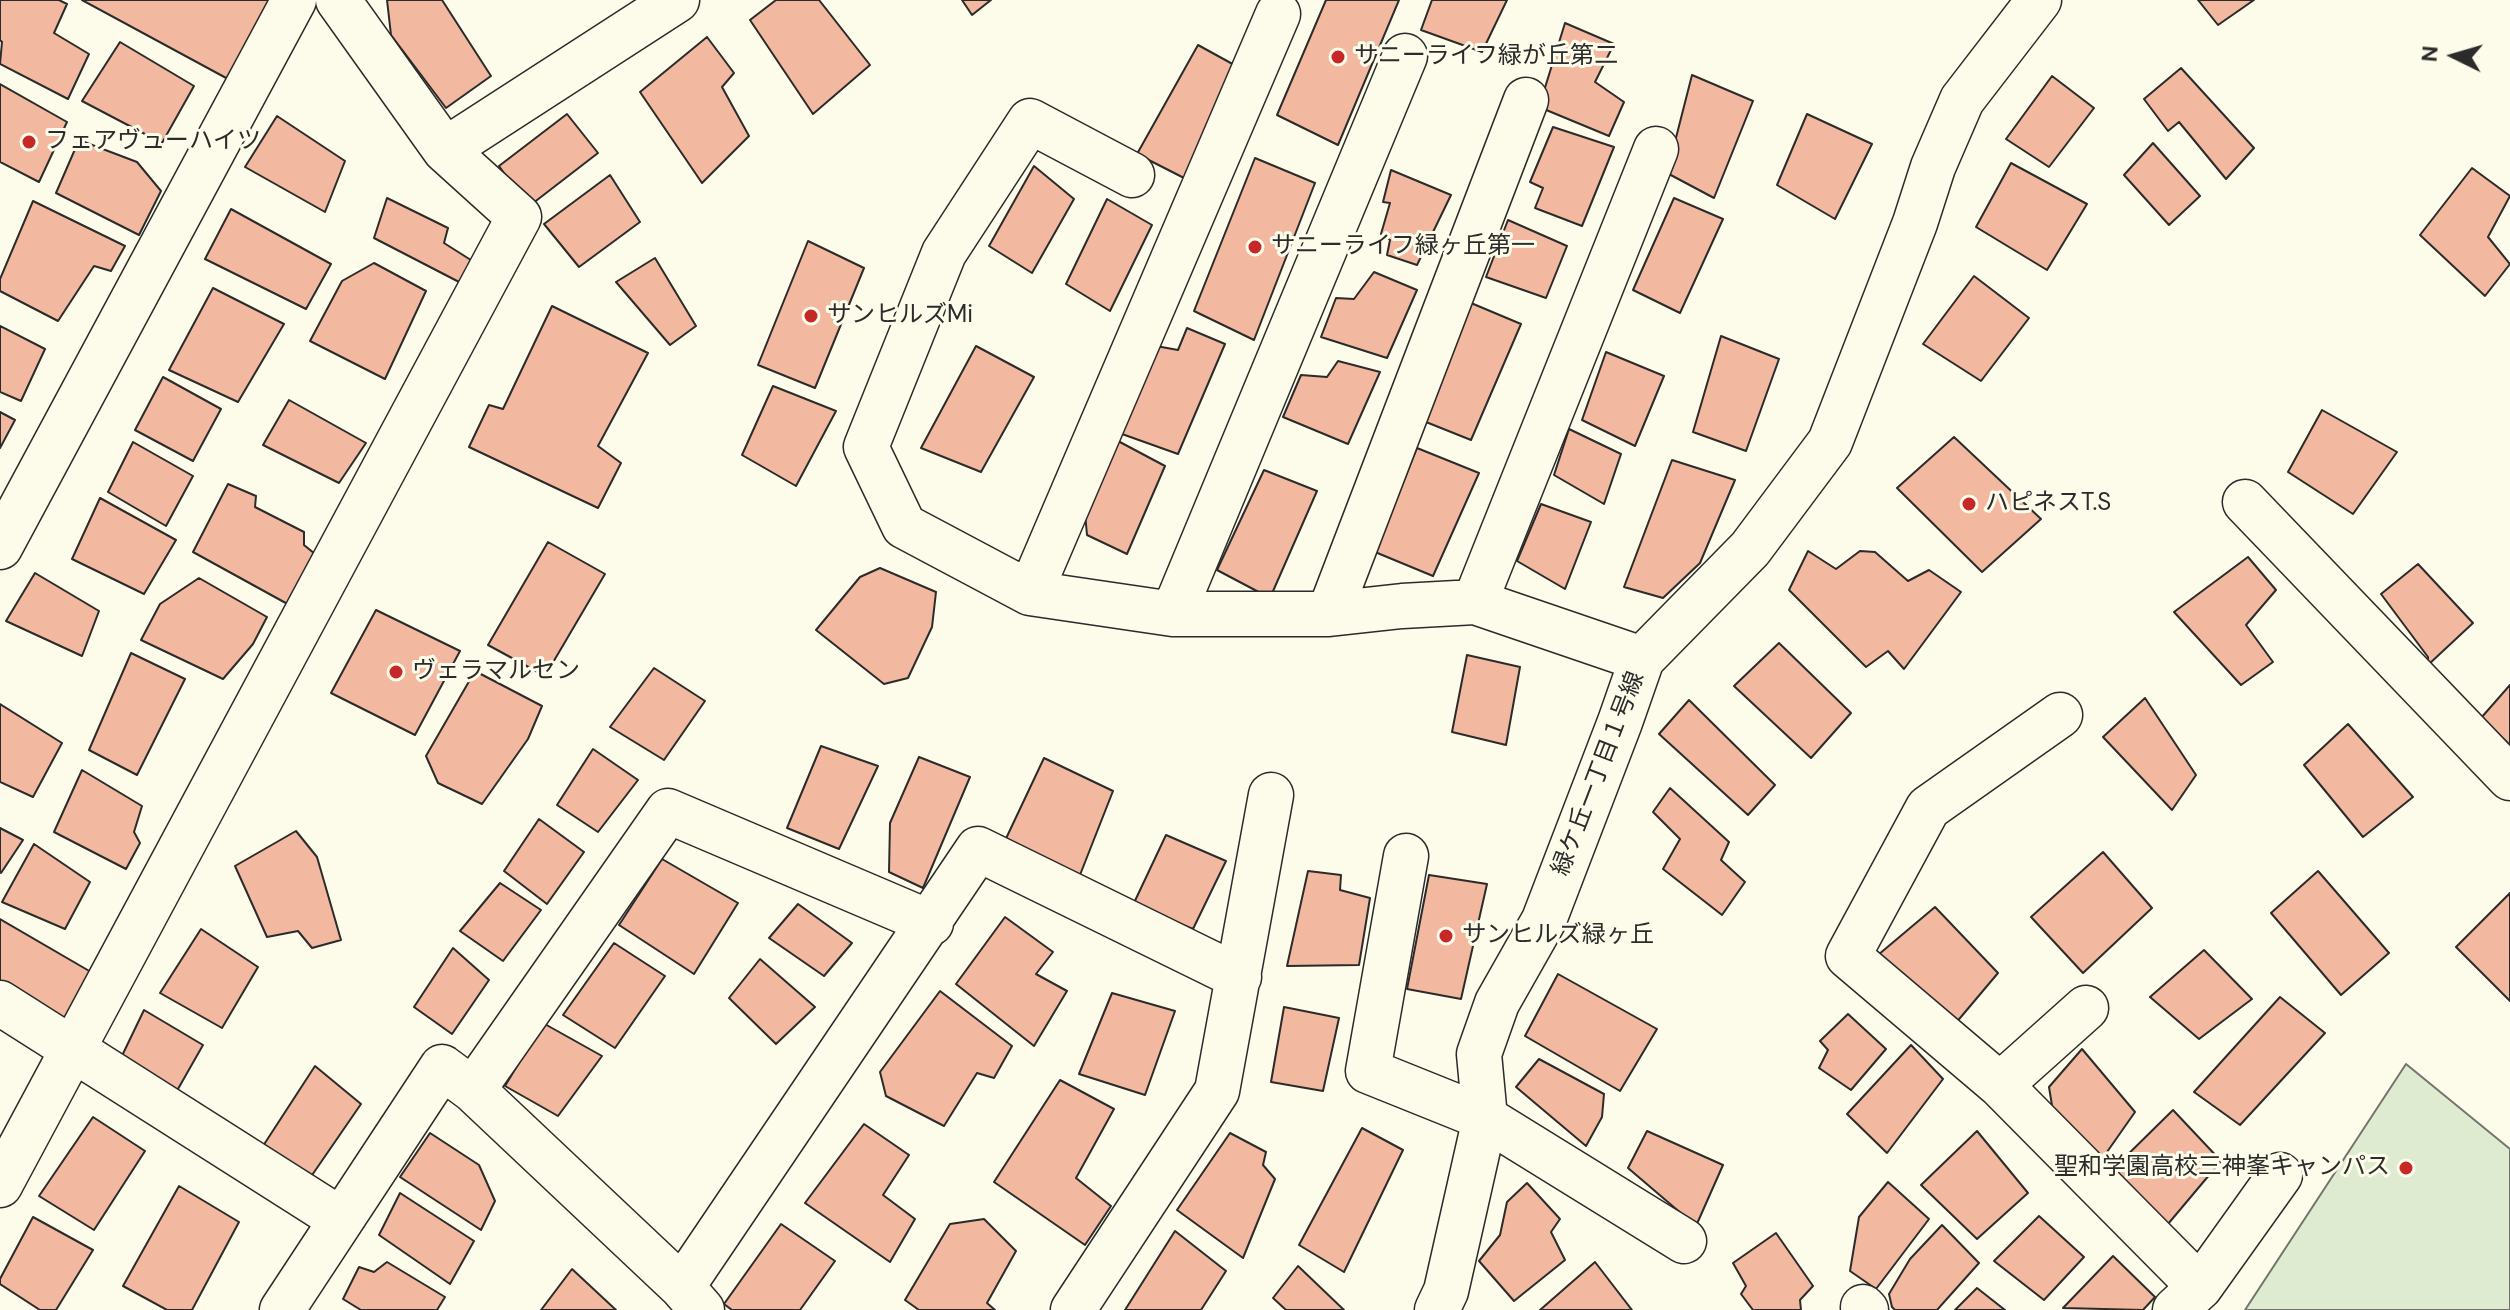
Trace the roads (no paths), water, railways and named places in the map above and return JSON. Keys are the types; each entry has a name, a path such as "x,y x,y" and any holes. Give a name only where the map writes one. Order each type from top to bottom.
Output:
{"street":[{"path":"0,547 294,0"},
{"path":"0,1185 519,217 445,150 338,0"},
{"path":"445,150 677,0"},
{"name":"緑ケ丘一丁目１号線","path":"1449,1304 1485,1118 1479,1054 1497,1003 1544,920 1642,659 1750,549 1830,442 1915,223 1933,167 1962,100 2039,0"},
{"path":"1030,593 1278,14"},
{"path":"1173,614 1405,56"},
{"path":"1329,614 1526,100"},
{"path":"1132,175 1030,121 944,253 866,447 904,526 1030,593 1173,614 1329,614 1475,602 1642,659"},
{"path":"1475,602 1656,149"},
{"path":"2245,502 2510,778"},
{"path":"2060,715 1928,808 1848,956 2000,1085 2188,1298 2280,1175"},
{"path":"1073,1310 1217,1091 1271,795"},
{"path":"473,1090 668,811 931,923"},
{"path":"282,1310 442,1067 473,1090 692,1299 978,849 1239,977"},
{"path":"1406,856 1368,1071 1485,1118 1684,1241"},
{"path":"0,1003 340,1219"},
{"path":"2000,1085 2086,1008"}],"place":[{"name":"サニーライフ緑が丘第二","path":"1338,57"},
{"name":"フェアヴューハイツ","path":"29,142"},
{"name":"サニーライフ緑ヶ丘第一","path":"1255,247"},
{"name":"サンヒルズMi","path":"811,316"},
{"name":"ハピネスT.S","path":"1969,504"},
{"name":"ヴェラマルセン","path":"396,672"},
{"name":"サンヒルズ緑ヶ丘","path":"1446,936"},
{"name":"聖和学園高校三神峯キャンパス","path":"2406,1168"}]}
